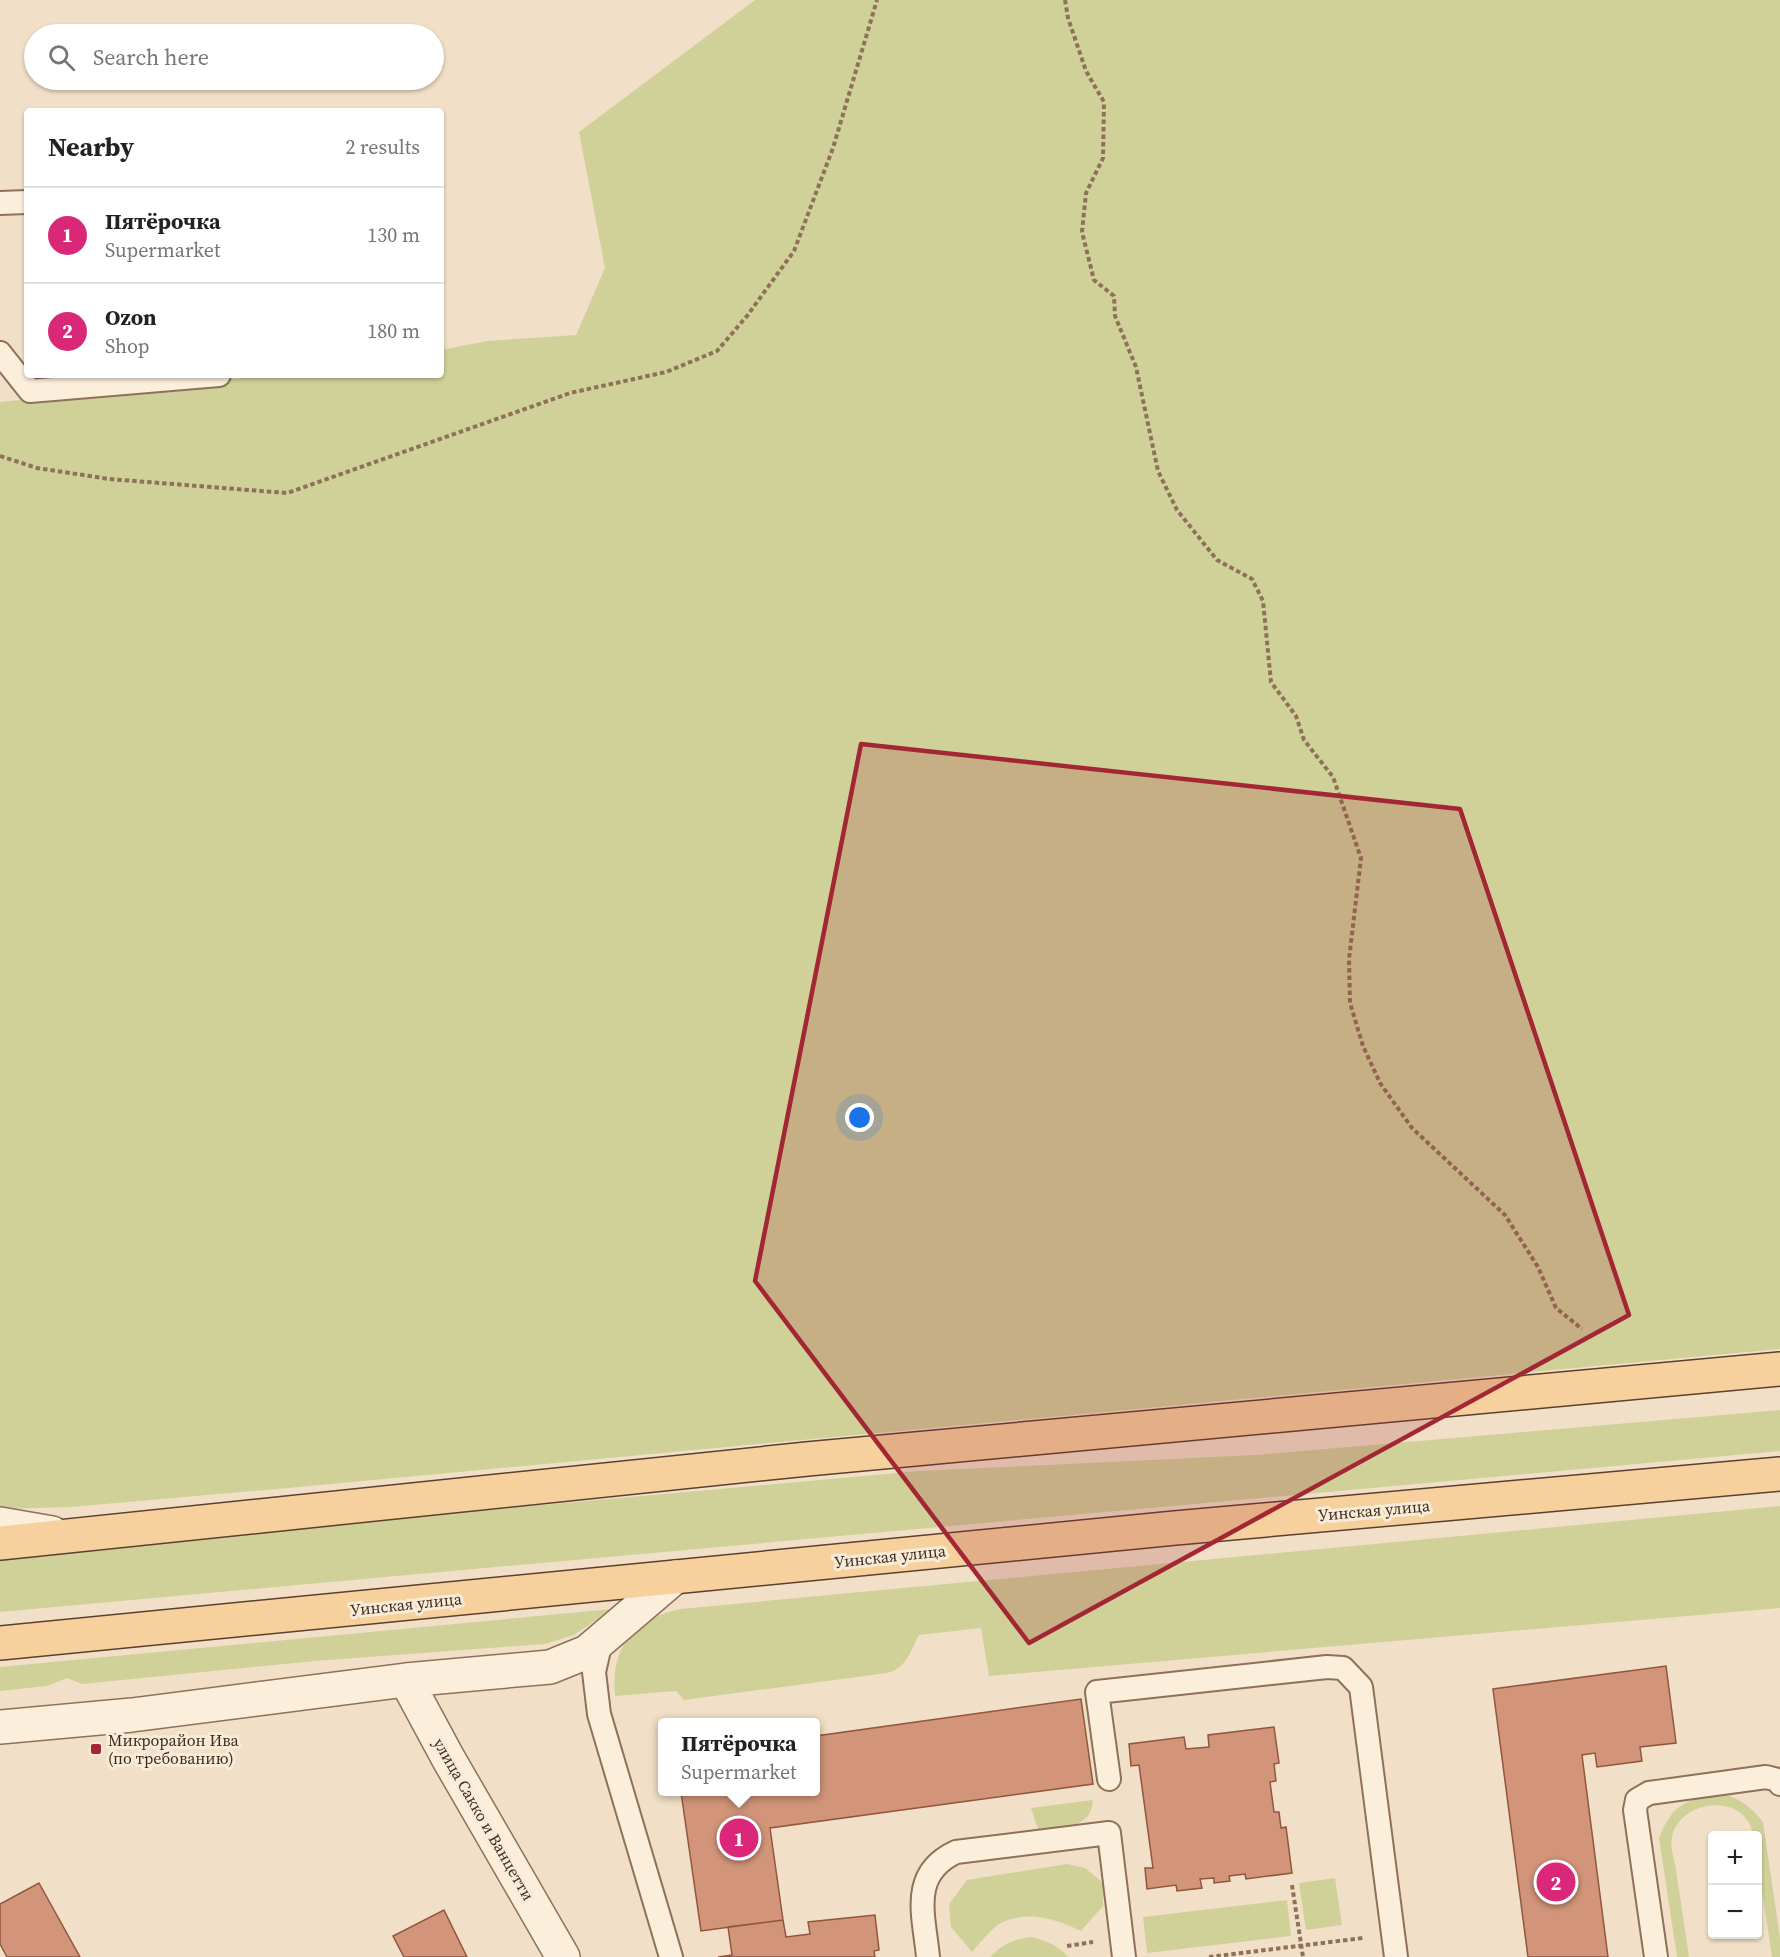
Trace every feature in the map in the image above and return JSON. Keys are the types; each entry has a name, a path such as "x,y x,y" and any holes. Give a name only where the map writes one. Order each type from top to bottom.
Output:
{"main road":[{"path":"0,1543 807,1458 1780,1369"},
{"path":"1101,1431 1191,1438 1241,1438 1780,1389"},
{"name":"Уинская улица","path":"0,1643 1174,1528 1780,1474"}],"street":[{"path":"0,1524 68,1536"},
{"path":"0,1727 132,1715 406,1680 550,1666 572,1659 601,1641 638,1606 675,1577"},
{"name":"улица Сакко и Ванцетти","path":"406,1680 448,1758 563,1957"}],"lane":[{"path":"0,203 24,201"},
{"path":"0,353 30,391 184,378"},
{"path":"601,1641 594,1672 599,1714 671,1957"},
{"path":"1109,1779 1096,1692 1327,1666 1343,1668 1361,1687 1396,1957"},
{"path":"1656,1957 1635,1810 1637,1800 1649,1793 1766,1777 1778,1780 1780,1784"},
{"path":"928,1957 922,1892 925,1879 943,1858 956,1852 1109,1833 1124,1957"}],"path":[{"path":"0,456 37,468 109,479 287,493 570,393 666,372 717,351 747,316 794,251 833,148 876,0"},
{"path":"1065,0 1068,18 1086,71 1104,102 1103,158 1086,193 1082,232 1094,280 1114,296 1115,315 1136,367 1158,471 1177,510 1217,560 1252,579 1263,601 1271,682 1296,716 1304,740 1333,777 1361,858 1349,959 1350,1003 1363,1046 1380,1083 1412,1128 1505,1215 1538,1267 1556,1308 1582,1329"},
{"path":"1292,1885 1302,1957"},
{"path":"1209,1957 1393,1934"}],"highlighted area":[{"path":"861,744 1460,809 1629,1315 1029,1643 755,1281"}],"green space":[{"path":"755,0 1780,0 1780,1349 266,1490 71,1507 0,1509 0,402 244,378 444,378 444,349 487,341 576,335 605,268 579,132"},
{"path":"1780,1410 1780,1451 0,1612 0,1554 919,1471 1255,1455"},
{"path":"1780,1506 1780,1608 989,1676 981,1628 919,1635 903,1663 894,1671 887,1673 684,1700 676,1691 615,1696 614,1679 617,1664 628,1638 650,1620 680,1609"},
{"path":"612,1609 574,1635 545,1644 315,1661 82,1684 67,1678 47,1686 0,1691 0,1667"},
{"path":"1724,1794 1746,1805 1763,1822 1780,1938 1780,1957 1772,1957 1762,1891 1762,1831 1752,1831 1748,1821 1739,1812 1714,1805 1688,1814 1678,1824 1672,1837 1689,1957 1677,1957 1659,1838 1664,1826 1676,1810 1683,1804"},
{"path":"1093,1800 1087,1817 1081,1822 1065,1827 1038,1829 1031,1808"},
{"path":"1067,1864 1085,1868 1103,1883 1103,1906 1081,1931 1043,1918 1013,1918 994,1928 972,1952 951,1927 949,1904 967,1880"},
{"path":"1335,1878 1342,1925 1306,1930 1299,1883"},
{"path":"1287,1900 1291,1936 1147,1953 1143,1917"},
{"path":"1032,1937 1052,1944 1068,1957 990,1957 1009,1943"}],"building":[{"path":"1666,1666 1676,1743 1640,1747 1642,1761 1597,1767 1595,1753 1582,1755 1608,1957 1528,1957 1493,1689"},
{"path":"1081,1699 1093,1784 770,1828 783,1920 701,1931 682,1796 820,1796 820,1735"},
{"path":"1274,1727 1279,1763 1274,1764 1276,1781 1270,1782 1274,1812 1279,1812 1281,1828 1286,1827 1292,1873 1246,1879 1245,1874 1229,1876 1230,1881 1214,1883 1214,1878 1200,1879 1202,1888 1177,1891 1176,1885 1147,1889 1145,1868 1153,1868 1139,1765 1131,1766 1129,1744 1184,1737 1186,1749 1209,1747 1208,1735"},
{"path":"39,1883 80,1957 7,1957 0,1944 0,1904"},
{"path":"444,1910 467,1957 404,1957 393,1936"},
{"path":"875,1915 879,1950 874,1951 875,1957 718,1957 732,1955 728,1927 783,1920 786,1937 810,1934 808,1922"}],"place":[{"name":"Микрорайон Ива (по требованию)","path":"96,1749"},
{"name":"Пятёрочка","path":"739,1838"},
{"name":"Ozon","path":"1556,1882"}]}
